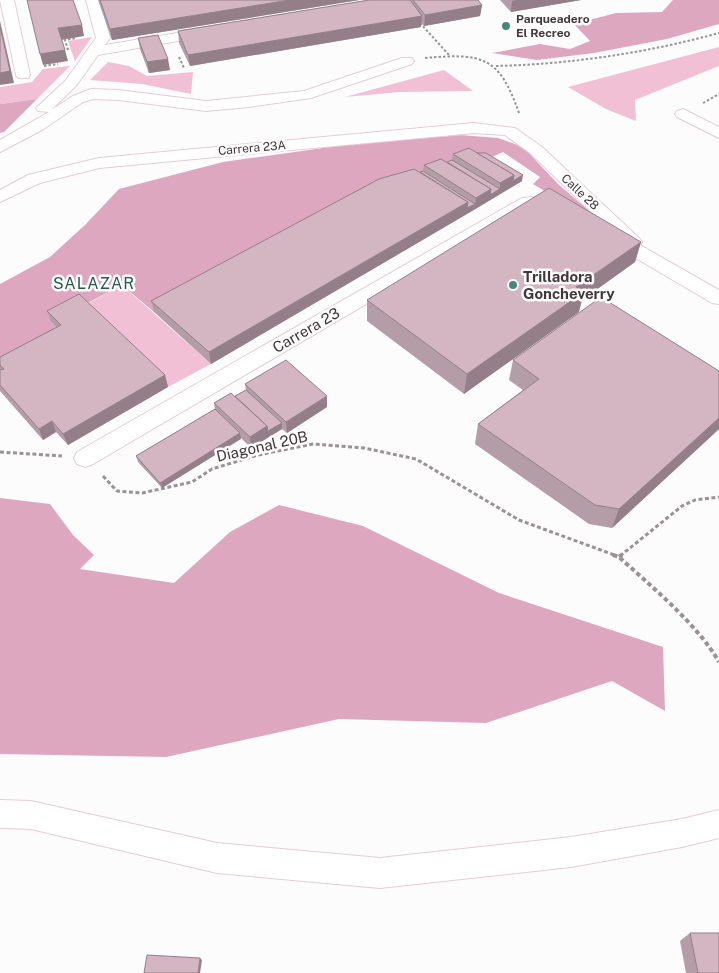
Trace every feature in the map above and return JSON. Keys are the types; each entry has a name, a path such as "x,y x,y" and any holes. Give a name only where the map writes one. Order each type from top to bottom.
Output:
{"street":[{"path":"7,0 22,73"},
{"path":"2,147 71,83 103,38 93,0"},
{"path":"92,52 218,30"},
{"path":"2,147 78,99 91,94 118,95 206,106 249,102 306,95 374,74 407,61"},
{"path":"683,114 719,133"},
{"name":"Carrera 23A","path":"0,197 34,179 99,163 474,128 509,131"},
{"name":"Calle 28","path":"509,131 536,150 648,256"},
{"name":"Calle 28","path":"528,202 548,201 564,210"},
{"name":"Carrera 23","path":"85,458 528,202"},
{"name":"Calle 28","path":"589,224 719,298"},
{"path":"0,814 31,815 217,858 380,873 571,852 682,834 719,824"}],"path":[{"path":"418,20 449,56"},
{"path":"407,61 449,56 478,57 496,66 516,66 620,55 689,42 719,33"},
{"path":"70,54 65,40 82,37"},
{"path":"22,73 58,64"},
{"path":"496,66 514,97 522,123 509,131"},
{"name":"Diagonal 20B","path":"85,458 117,491 142,493 192,482 212,468 258,455 313,444 364,448 416,459 519,520 619,557"},
{"path":"0,452 85,458"},
{"path":"719,497 694,500 659,522 640,542 619,557 650,585 710,646 719,662"}],"shaded area":[{"path":"673,0 719,0 719,24 667,39 594,53 537,60 492,53 540,44 570,49 590,41 574,24 616,13 662,12"},
{"path":"92,37 75,61 68,41"},
{"path":"719,47 719,66 635,100 636,121 606,109 568,87"},
{"path":"108,62 129,66 147,76 193,72 191,94 142,84 90,80"},
{"path":"70,66 37,99 0,104 0,87 32,82 43,69"},
{"path":"444,70 473,91 400,92 345,97"},
{"path":"37,99 4,132 0,133 0,104"},
{"path":"460,135 498,138 523,147 558,184 601,221 567,205 533,184 540,177 503,152 154,312 122,285 51,322 65,336 0,385 0,284 50,257 86,224 119,189 223,162 344,145"},
{"path":"122,285 211,364 168,387 83,306"},
{"path":"0,498 50,504 73,535 94,555 80,569 174,583 230,532 279,505 363,526 499,593 663,647 665,711 612,681 486,723 339,719 166,757 0,754"}],"building":[{"path":"27,0 73,0 82,25 58,28 65,50 40,54"},
{"path":"100,0 290,0 110,29"},
{"path":"369,0 410,0 422,16 188,55 178,31"},
{"path":"413,0 478,0 482,5 425,15"},
{"path":"0,26 10,71 0,73"},
{"path":"158,35 168,59 147,62 138,38"},
{"path":"469,148 514,175 500,183 453,154"},
{"path":"477,153 486,153 523,175 513,181 514,175"},
{"path":"441,159 491,189 476,198 424,165"},
{"path":"452,160 500,189 490,195 491,189 447,162"},
{"path":"414,169 468,202 209,352 151,301 379,179"},
{"path":"423,171 475,204 467,208 468,202 420,172"},
{"name":"Trilladora Goncheverry","path":"549,188 641,242 576,287 584,292 467,374 367,300"},
{"path":"79,294 165,375 63,434 52,421 39,429 0,385 0,370 4,369 0,365 0,357 61,325 47,311"},
{"path":"601,297 719,371 719,418 619,509 595,505 478,424 539,379 513,360"},
{"path":"286,360 327,396 286,422 245,384"},
{"path":"246,390 282,423 268,431 267,426 235,396"},
{"path":"231,393 267,426 250,437 214,403"},
{"path":"215,409 240,433 160,483 136,456"},
{"path":"690,933 719,933 719,973 698,973"},
{"path":"147,955 200,958 198,973 144,973"}],"place":[{"name":"Parqueadero El Recreo","path":"506,26"},
{"name":"Trilladora Goncheverry","path":"513,285"}],"district":[{"name":"SALAZAR","path":"94,283"}]}
